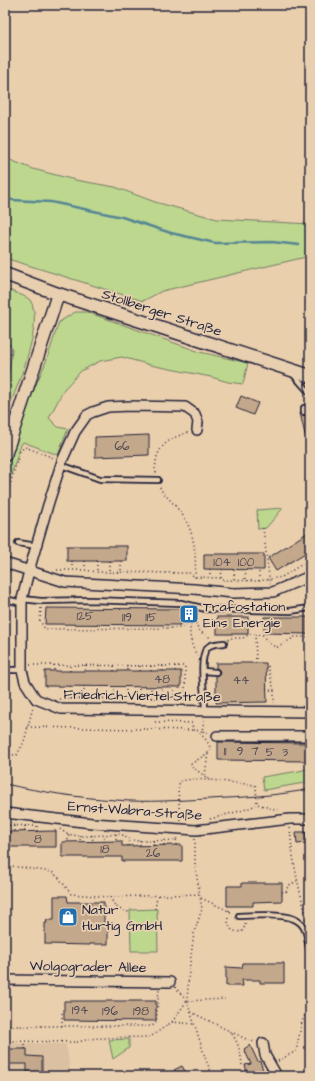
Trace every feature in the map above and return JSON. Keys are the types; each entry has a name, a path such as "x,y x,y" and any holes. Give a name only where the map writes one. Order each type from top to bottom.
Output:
{"main road":[{"name":"Stollberger Straße","path":"5,274 58,294 310,376"},
{"path":"5,455 58,294"}],"street":[{"path":"40,701 24,682 22,667 22,601 29,570 48,505 62,463 80,423 87,415 108,407 185,407 195,414 198,422 198,430"},
{"path":"5,563 65,582 194,589 234,593 271,592 310,576"},
{"name":"Friedrich-Viertel-Straße","path":"40,701 61,709 310,712"},
{"path":"216,736 310,736"},
{"name":"Ernst-Wabra-Straße","path":"5,813 92,823 196,830 290,819 310,819"},
{"name":"Wolgograder Allee","path":"5,980 170,982"},
{"path":"263,1042 265,1055 277,1076"}],"lane":[{"path":"289,369 310,394"},
{"path":"304,412 304,408 310,407"},
{"path":"62,463 100,479 158,480"},
{"path":"18,543 36,546"},
{"path":"5,599 22,601 90,600 181,603 206,609 283,610 310,608"},
{"path":"206,710 203,692 204,653 206,648 215,644 224,643"},
{"path":"5,670 22,667"},
{"path":"203,672 216,672"},
{"path":"239,916 290,917 296,919 305,931 310,951"}],"path":[{"path":"194,589 195,550 191,531 183,516 161,490 155,471 157,458 161,447 173,438 198,430"},
{"path":"5,502 20,451 25,447 62,463"},
{"path":"263,528 271,592"},
{"path":"48,576 58,570 85,570 97,572 189,573 195,576 221,578 223,580 259,581 282,577 310,559"},
{"path":"72,561 72,570"},
{"path":"85,561 85,570"},
{"path":"97,561 97,572"},
{"path":"109,561 109,572"},
{"path":"121,561 121,572"},
{"path":"210,569 210,578"},
{"path":"221,578 222,569"},
{"path":"234,569 234,580"},
{"path":"245,580 246,569"},
{"path":"259,570 259,581"},
{"path":"41,601 40,621 45,629 180,628 191,623 194,619 197,607"},
{"path":"310,608 310,642"},
{"path":"194,619 202,634 218,639"},
{"path":"191,623 190,639 196,654 203,664"},
{"path":"222,638 243,638 250,634 263,635 273,646 278,647 295,637 310,637"},
{"path":"256,634 256,663"},
{"path":"224,643 230,638"},
{"path":"22,667 54,665 185,666 185,710"},
{"path":"54,665 54,671"},
{"path":"70,665 70,671"},
{"path":"85,665 85,671"},
{"path":"100,665 100,671"},
{"path":"114,665 114,671"},
{"path":"127,665 127,671"},
{"path":"140,666 140,671"},
{"path":"151,666 151,671"},
{"path":"164,666 164,671"},
{"path":"175,666 175,671"},
{"path":"268,666 274,690 274,711"},
{"path":"70,686 70,699"},
{"path":"84,686 84,699"},
{"path":"99,686 99,698"},
{"path":"114,686 114,698"},
{"path":"126,686 126,698"},
{"path":"139,686 139,698"},
{"path":"151,686 151,698"},
{"path":"162,686 162,698"},
{"path":"174,686 174,698"},
{"path":"266,688 274,690"},
{"path":"5,754 17,754 24,742 27,728 40,701 99,698 185,699"},
{"path":"205,776 208,754 211,747 200,733 202,731 206,710"},
{"path":"155,717 155,722 192,723 193,730"},
{"path":"27,728 202,731"},
{"path":"208,754 191,765 210,780"},
{"path":"176,845 180,828 179,783 181,780 210,780 255,785 257,804"},
{"path":"210,819 247,809 257,804 290,814 292,850 297,881 306,915 305,931"},
{"path":"14,826 14,832"},
{"path":"25,826 25,831"},
{"path":"37,826 37,831"},
{"path":"57,826 68,834 116,834 124,835 128,839 176,840"},
{"path":"196,830 194,846 195,865 202,909 194,933 187,1000 213,1076"},
{"path":"68,834 68,842"},
{"path":"116,834 116,841"},
{"path":"80,835 80,842"},
{"path":"92,835 92,842"},
{"path":"104,835 104,842"},
{"path":"128,839 128,846"},
{"path":"140,840 140,846"},
{"path":"153,840 153,846"},
{"path":"164,840 164,845"},
{"path":"5,865 52,872 59,878 71,894 110,897 200,894"},
{"path":"282,892 286,892 288,886 297,881"},
{"path":"155,909 157,896"},
{"path":"110,897 114,905 121,911 130,912"},
{"path":"200,898 229,910 239,916"},
{"path":"229,910 227,919 228,924 230,928 236,932 242,932 248,915"},
{"path":"5,1024 13,1026 152,1026 156,1023 159,1001 159,982"},
{"path":"170,982 187,1000 226,999"},
{"path":"5,1041 78,1042 94,1038 150,1037 172,1022 187,1000"},
{"path":"271,1065 296,1051 302,1022 310,1004"},
{"path":"62,1012 62,1026"},
{"path":"191,1012 250,1041 263,1042"},
{"path":"172,1022 194,1024"},
{"path":"232,1032 240,1051 242,1066"},
{"path":"25,1041 25,1049"},
{"path":"203,1076 211,1072"}],"shaded area":[{"path":"5,1043 66,1044 71,1076 5,1076"}],"green space":[{"path":"5,158 33,169 75,180 115,187 155,202 217,219 310,224 310,256 162,291 143,301 5,258"},
{"path":"5,289 22,295 30,300 34,311 34,325 27,358 5,418 5,383 9,371 12,349 5,336"},
{"path":"75,312 87,312 200,352 248,363 243,384 150,365 122,357 100,361 81,371 64,389 49,418 58,427 68,429 58,455 23,442 5,493 5,470 27,406 47,359 59,322"},
{"path":"283,508 266,528 258,529 257,510"},
{"path":"310,768 310,782 264,790 262,777"},
{"path":"157,909 158,951 131,951 130,910"},
{"path":"129,1039 129,1048 113,1059 109,1040"}],"building":[{"path":"241,396 258,403 253,415 236,408"},
{"path":"308,411 310,411 310,443 307,443 300,413 304,416"},
{"path":"149,435 149,455 95,457 95,437"},
{"path":"310,531 310,550 276,571 268,558"},
{"path":"67,546 127,546 127,561 67,561"},
{"path":"204,554 264,554 264,570 204,569"},
{"path":"46,608 180,609 193,610 193,617 180,617 180,625 45,624"},
{"path":"217,617 248,617 248,634 217,634"},
{"path":"264,617 308,617 308,634 264,633"},
{"path":"216,663 266,663 267,702 216,703 216,676 220,672 216,668"},
{"path":"45,671 181,671 181,687 45,686"},
{"path":"218,742 308,743 308,761 218,760"},
{"path":"56,831 56,847 5,847 5,832"},
{"path":"296,832 306,832 306,843 297,844"},
{"path":"122,841 122,846 182,845 182,861 122,861 122,857 62,857 62,842"},
{"path":"242,883 282,883 282,901 253,902 253,906 227,906 227,886 242,886"},
{"path":"54,896 67,896 68,902 104,902 104,923 108,923 108,944 45,944 46,920 54,920"},
{"path":"243,963 284,963 284,983 260,983 260,980 242,980 243,986 226,986 226,967 242,968"},
{"path":"64,1001 156,1001 156,1021 64,1020"},
{"path":"250,1045 258,1062 260,1061 265,1076 249,1076 249,1073 247,1073 245,1065 251,1064 244,1049"},
{"path":"5,1049 27,1049 27,1056 42,1057 42,1072 27,1072 27,1064 5,1064"},
{"path":"182,1066 188,1076 177,1076 174,1070"}],"waterway":[{"path":"5,196 12,200 51,202 122,217 171,233 215,243 272,242 299,245"}],"tram line":[{"path":"5,784 74,796 140,801 175,801 248,797 310,789"}],"place":[{"name":"Trafostation Eins Energie","path":"189,614"},
{"name":"Natur Hurtig GmbH","path":"68,917"}]}
